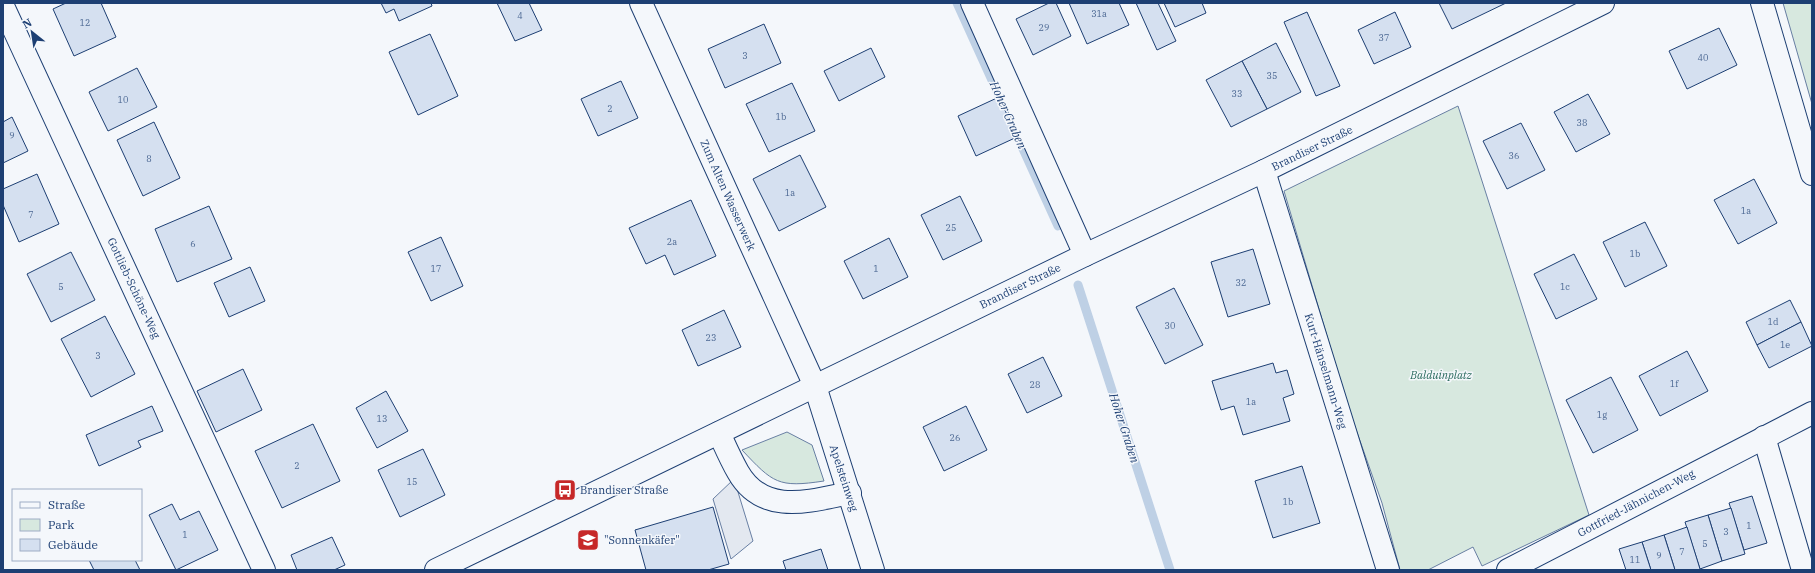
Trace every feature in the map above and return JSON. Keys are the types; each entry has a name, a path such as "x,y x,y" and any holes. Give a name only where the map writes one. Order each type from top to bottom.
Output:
{"street":[{"name":"Zum Alten Wasserwerk","path":"641,3 815,386"},
{"path":"972,3 1085,255"},
{"name":"Brandiser Straße","path":"436,570 1085,255 1264,171 1603,3"},
{"path":"1762,3 1812,174"},
{"name":"Gottlieb-Schöne-Weg","path":"3,6 264,570"},
{"name":"Kurt-Hänselmann-Weg","path":"1264,171 1388,570"},
{"name":"Apelsteinweg","path":"815,386 850,493 873,570"},
{"name":"Gottfried-Jähnichen-Weg","path":"1508,570 1812,413"},
{"path":"719,433 738,473 759,496 780,502 803,503 850,493"},
{"path":"1764,437 1803,570"}],"green space":[{"path":"1783,3 1812,3 1812,104"},
{"name":"Balduinplatz","path":"1458,106 1589,515 1482,566 1473,547 1428,570 1400,570 1382,503 1348,407 1284,191"},
{"path":"787,432 812,445 824,481 796,484 777,480 761,470 742,450"}],"shaded area":[{"path":"734,479 753,541 731,559 713,499"}],"building":[{"path":"66,3 101,3 116,37 74,56 53,9"},
{"path":"381,3 431,3 432,6 399,21 394,9 386,13"},
{"path":"497,3 529,3 542,30 515,41"},
{"path":"1049,3 1056,3 1071,36 1033,55 1016,19"},
{"path":"1069,3 1119,3 1129,25 1087,44"},
{"path":"1136,3 1158,3 1176,41 1157,50"},
{"path":"1164,3 1202,3 1206,13 1175,27"},
{"path":"1439,3 1506,3 1452,29"},
{"path":"1307,12 1340,86 1316,96 1284,22"},
{"path":"1395,12 1411,47 1374,64 1358,30"},
{"path":"764,24 781,63 725,88 708,49"},
{"path":"1719,28 1737,65 1687,89 1669,51"},
{"path":"430,34 458,96 418,115 389,52"},
{"path":"1276,43 1301,92 1267,109 1242,61"},
{"path":"871,48 885,77 839,101 824,71"},
{"path":"1242,61 1267,109 1231,127 1206,80"},
{"path":"137,68 157,107 108,131 89,92"},
{"path":"621,81 638,118 598,136 581,99"},
{"path":"792,83 815,131 769,152 746,104"},
{"path":"1588,94 1610,134 1576,152 1554,112"},
{"path":"999,97 1017,137 976,156 958,116"},
{"path":"12,117 28,151 3,163 3,122"},
{"path":"154,122 180,178 143,196 117,140"},
{"path":"1521,123 1545,170 1507,189 1483,141"},
{"path":"800,155 826,207 779,231 753,179"},
{"path":"37,174 59,224 19,242 3,205 3,189"},
{"path":"1754,179 1777,223 1738,244 1714,200"},
{"path":"960,196 982,241 943,260 921,215"},
{"path":"691,200 716,256 674,275 665,255 646,264 629,228"},
{"path":"209,206 232,259 177,282 155,229"},
{"path":"1645,222 1667,266 1625,287 1603,242"},
{"path":"441,237 463,286 431,301 408,252"},
{"path":"889,238 908,277 863,299 844,261"},
{"path":"1253,249 1270,304 1228,317 1211,262"},
{"path":"71,252 95,300 51,322 27,274"},
{"path":"1574,254 1597,299 1556,319 1534,274"},
{"path":"250,267 265,301 229,317 214,283"},
{"path":"1174,288 1203,345 1165,364 1136,307"},
{"path":"1790,300 1801,322 1757,345 1746,322"},
{"path":"724,310 741,347 698,366 682,330"},
{"path":"105,316 135,374 91,397 61,339"},
{"path":"1801,322 1812,346 1769,368 1757,345"},
{"path":"1687,351 1708,391 1660,416 1639,376"},
{"path":"1043,357 1062,396 1027,413 1008,374"},
{"path":"1273,363 1276,373 1287,370 1294,394 1283,398 1290,421 1243,435 1234,406 1221,410 1212,381"},
{"path":"243,369 262,410 216,432 197,391"},
{"path":"1611,377 1638,430 1593,453 1566,400"},
{"path":"386,391 408,431 377,448 356,408"},
{"path":"152,406 163,431 138,441 141,447 99,466 86,435"},
{"path":"966,406 987,450 944,471 923,427"},
{"path":"313,424 340,481 282,508 255,451"},
{"path":"423,449 445,495 400,517 378,470"},
{"path":"1302,466 1320,523 1273,538 1255,481"},
{"path":"1752,496 1767,543 1744,550 1729,503"},
{"path":"172,504 180,520 199,511 218,550 176,570 149,515"},
{"path":"713,507 729,564 708,570 646,570 635,530"},
{"path":"1731,508 1745,554 1722,561 1708,515"},
{"path":"1708,515 1722,561 1700,569 1685,522"},
{"path":"1687,527 1700,570 1675,570 1664,535"},
{"path":"1664,535 1675,570 1651,570 1642,542"},
{"path":"332,537 345,565 334,570 297,570 291,555"},
{"path":"1642,542 1651,570 1626,570 1619,549"},
{"path":"821,549 828,570 786,570 783,561"},
{"path":"90,561 136,561 140,570 94,570"}],"waterway":[{"name":"Hoher Graben","path":"957,3 1058,226"},
{"name":"Hoher Graben","path":"1078,285 1170,570"}],"place":[{"name":"Brandiser Straße","path":"565,490"},
{"name":"\"Sonnenkäfer\"","path":"588,540"}]}
